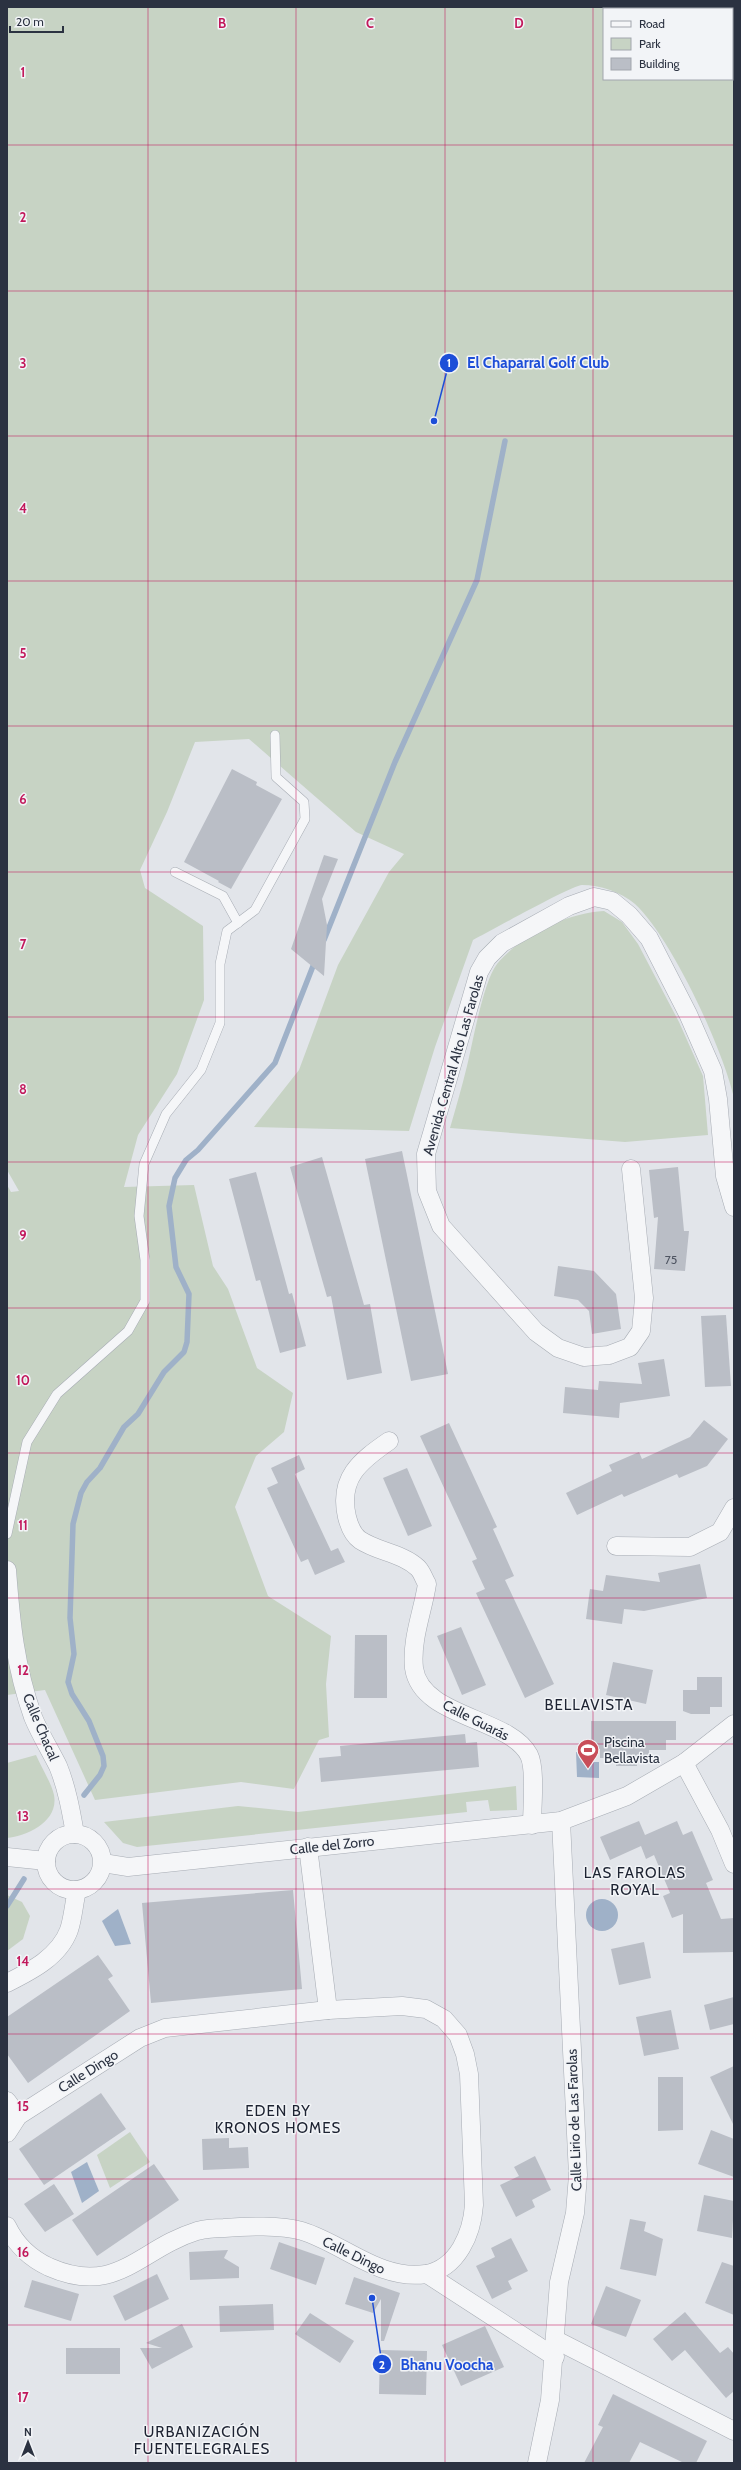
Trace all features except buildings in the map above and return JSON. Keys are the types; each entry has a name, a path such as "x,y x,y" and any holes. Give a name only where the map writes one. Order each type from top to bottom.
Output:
{"street":[{"name":"Avenida Central Alto Las Farolas","path":"631,1170 644,1298 641,1331 630,1347 609,1355 584,1357 558,1348 536,1332 441,1226 427,1191 426,1154 479,972 487,958 502,943 569,906 594,897 612,901 629,915 649,938 688,1014 713,1071 718,1099 725,1176 734,1207"},
{"name":"Calle Guarás","path":"389,1441 369,1454 355,1468 346,1486 344,1506 349,1525 359,1539 382,1552 401,1557 418,1568 427,1584 414,1645 414,1669 425,1691 447,1708 506,1735 519,1743 529,1756 532,1824"},
{"path":"616,1546 690,1547 720,1532 734,1508"},
{"name":"Calle Chacal","path":"7,1570 12,1639 21,1678 34,1718 58,1766 66,1790 75,1834"},
{"path":"561,1821 627,1796 684,1763 734,1724"},
{"path":"684,1763 727,1828 734,1864"},
{"name":"Calle del Zorro","path":"103,1863 128,1867 561,1821"},
{"name":"Calle Lirio de Las Farolas","path":"537,2463 550,2400 559,2282 575,2213 578,2175 561,1821"},
{"path":"75,1834 90,1838 97,1845 103,1863 97,1880 90,1886 77,1890 64,1889 56,1884 47,1870 46,1861 54,1843 61,1837 75,1834"},
{"path":"308,1847 328,2010"},
{"path":"7,1857 46,1861"},
{"path":"7,1983 30,1972 60,1946 69,1929 77,1890"},
{"name":"Calle Dingo","path":"7,2133 18,2116 140,2038 165,2028 328,2010 402,2006 426,2009 444,2019 458,2035 465,2054 469,2074 474,2205 472,2223 467,2239 456,2255 442,2267 427,2274 405,2276 387,2272 301,2230 225,2228 198,2230 181,2237 111,2275 95,2278 76,2276 39,2262 14,2239 7,2226"},
{"path":"7,2101 18,2116"},
{"path":"427,2274 555,2349 734,2431"}],"lane":[{"path":"7,1534 27,1442 57,1394 128,1331 145,1301 145,1260 139,1216 144,1164 166,1114 201,1070 220,1023 220,964 227,930 255,910 304,819 304,802 276,776 275,735"},
{"path":"175,872 223,896 238,923"}],"green space":[{"path":"7,7 722,7 603,8 603,80 733,80 733,58 734,63 734,1098 719,1052 707,1024 694,995 664,941 635,904 617,893 603,888 582,885 547,900 473,940 435,1047 409,1131 254,1127 299,1070 338,965 389,872 404,854 356,832 249,739 195,742 167,812 140,870 145,888 203,926 204,1000 177,1074 138,1135 124,1187 194,1185 213,1266 228,1289 257,1368 293,1393 284,1432 256,1456 235,1507 268,1596 331,1636 326,1684 329,1737 319,1740 294,1789 241,1782 95,1800 45,1690 7,1695 7,1185 11,1192 19,1191 7,1170"},
{"path":"604,911 622,922 638,944 679,1022 703,1076 708,1135 625,1142 450,1128 487,984 497,964 507,953 546,927 575,916"},
{"path":"36,1755 53,1790 54,1804 52,1812 47,1820 40,1826 24,1834 7,1838 7,1763"},
{"path":"516,1786 517,1810 490,1811 488,1800 466,1802 467,1812 137,1847 123,1843 104,1822 238,1806 298,1812"},
{"path":"7,1895 22,1902 30,1916 23,1939 7,1951"},
{"path":"130,2132 150,2162 110,2188 97,2155"}],"water":[{"name":"Piscina Bellavista","path":"576,1752 592,1752 592,1762 599,1762 599,1778 577,1777"},
{"path":"599,1899 605,1899 614,1903 618,1915 614,1927 605,1931 599,1931 590,1927 586,1918 586,1912 590,1903"},
{"path":"118,1909 131,1944 115,1946 102,1921"},
{"path":"87,2162 99,2191 82,2203 71,2172"}],"waterway":[{"path":"324,940 395,762 477,580 505,441"},
{"path":"84,1795 100,1775 104,1766 103,1756 89,1721 72,1694 68,1682 74,1654 70,1618 73,1524 81,1493 87,1482 100,1468 124,1427 138,1414 164,1372 184,1352 187,1342 189,1294 176,1267 169,1206 175,1178 186,1160 198,1150 275,1063 315,961"},
{"path":"7,1906 24,1879"}],"place":[{"name":"El Chaparral Golf Club","path":"434,421"},
{"name":"Piscina Bellavista","path":"588,1770"},
{"name":"Bhanu Voocha","path":"372,2298"}],"district":[{"name":"BELLAVISTA","path":"589,1705"},
{"name":"LAS FAROLAS ROYAL","path":"635,1882"},
{"name":"EDEN BY KRONOS HOMES","path":"278,2120"},
{"name":"URBANIZACIÓN FUENTELEGRALES","path":"202,2440"}]}
